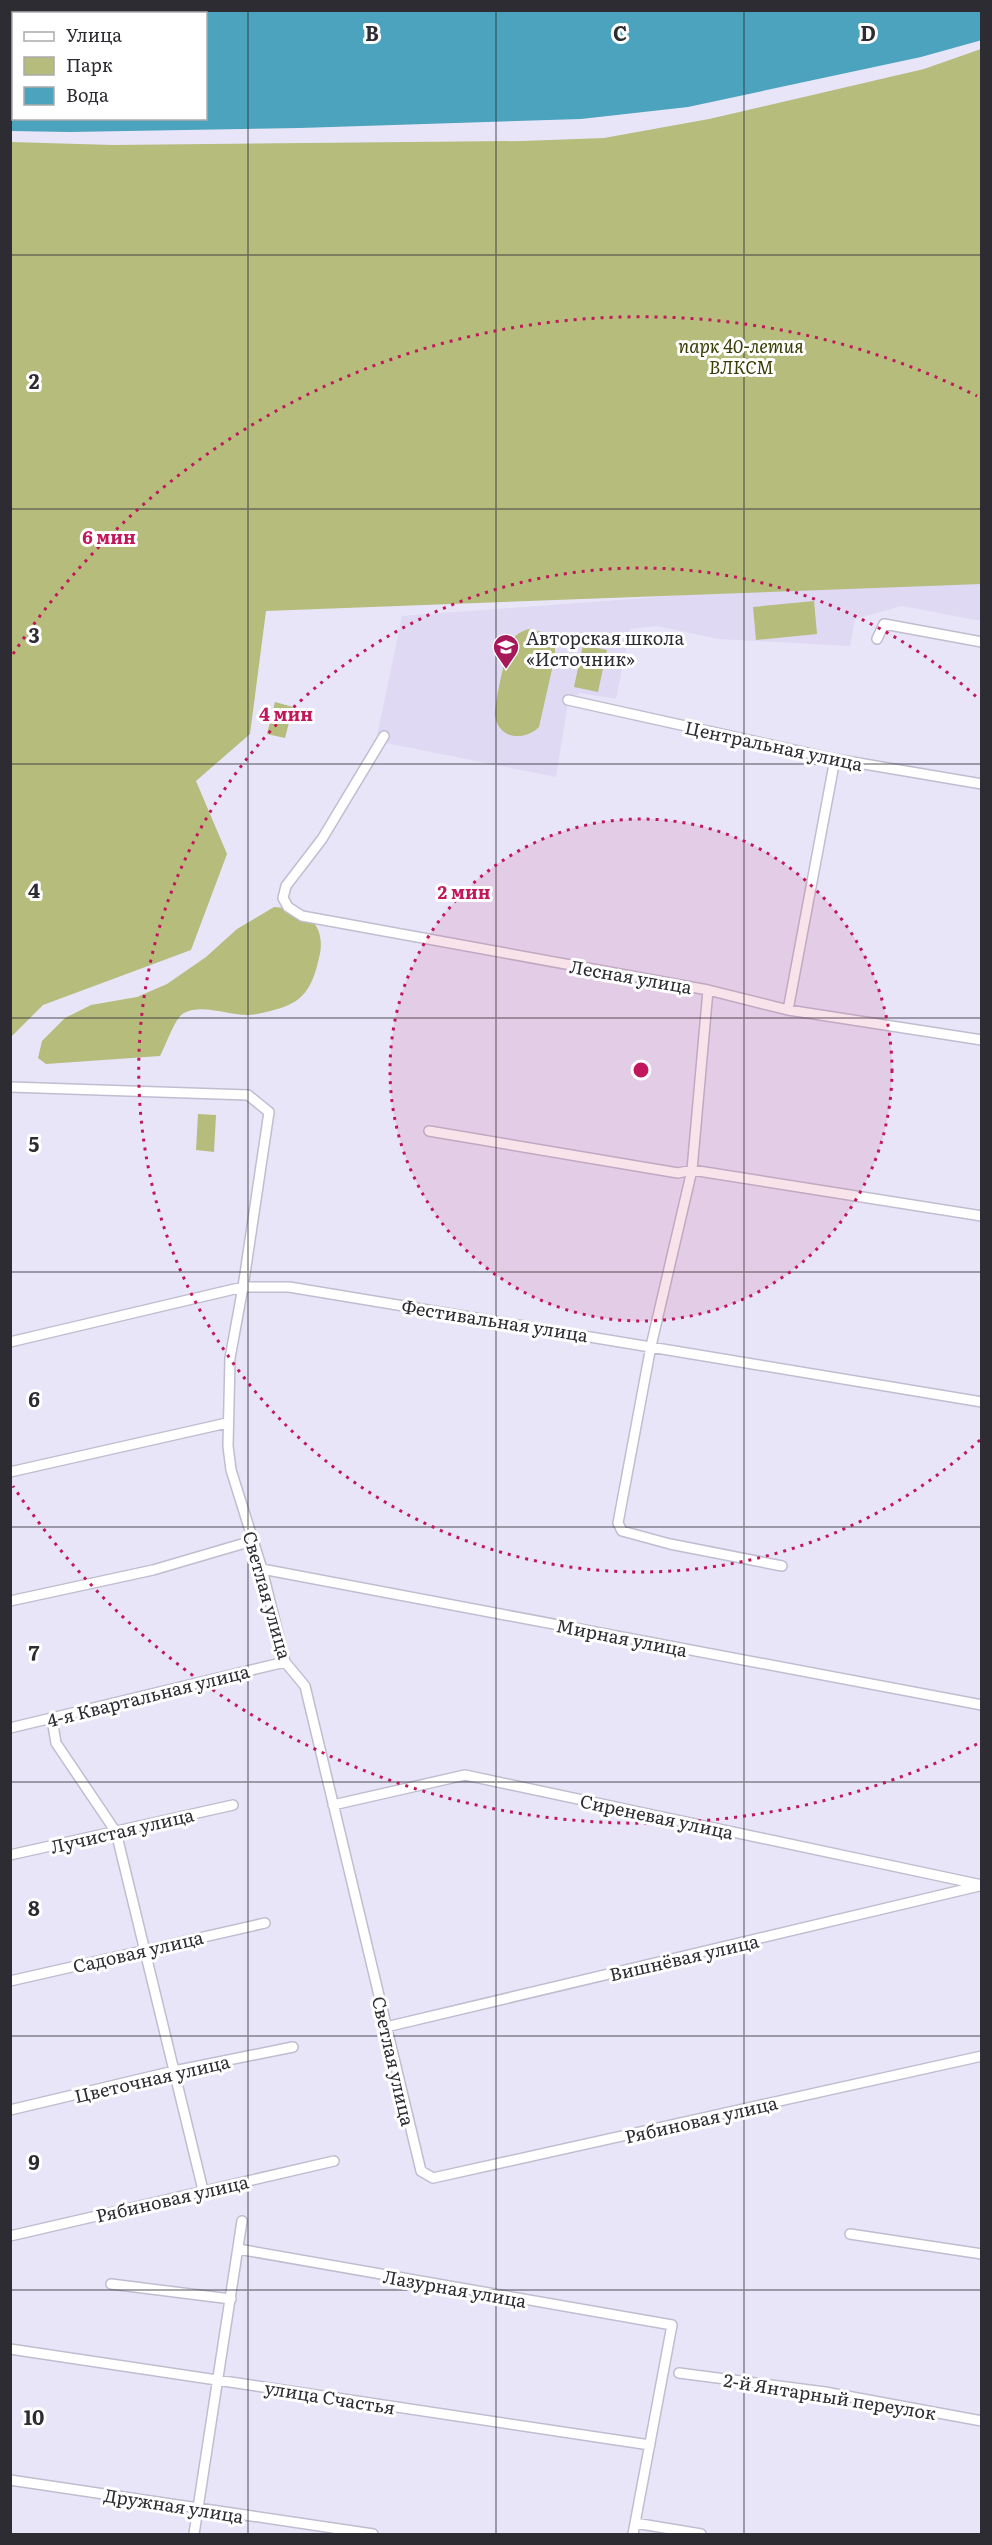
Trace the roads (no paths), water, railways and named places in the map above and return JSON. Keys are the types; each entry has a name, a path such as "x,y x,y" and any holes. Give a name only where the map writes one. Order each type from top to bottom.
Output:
{"street":[{"path":"877,639 884,624 981,642"},
{"name":"Центральная улица","path":"568,700 835,759 981,784"},
{"name":"Лесная улица","path":"384,736 322,839 286,886 283,893 285,902 288,907 302,916 708,990 788,1010 981,1040"},
{"path":"788,1010 835,759"},
{"path":"708,990 692,1170 651,1346 618,1523 622,1531 670,1545 782,1566"},
{"name":"Светлая улица","path":"10,1087 248,1095 269,1112 230,1358 227,1423 231,1470 262,1569 285,1662 305,1686 421,2171"},
{"path":"429,1131 678,1173 692,1170 981,1216"},
{"name":"Фестивальная улица","path":"10,1342 243,1287 289,1287 981,1402"},
{"path":"10,1472 227,1423"},
{"path":"10,1601 153,1570 252,1541"},
{"name":"Мирная улица","path":"262,1569 981,1705"},
{"name":"4-я Квартальная улица","path":"10,1728 285,1662"},
{"path":"52,1719 56,1743 116,1832 203,2190"},
{"name":"Сиреневая улица","path":"333,1805 465,1775 981,1885"},
{"name":"Лучистая улица","path":"10,1855 233,1805"},
{"name":"Вишнёвая улица","path":"386,2026 981,1885"},
{"name":"Садовая улица","path":"10,1981 265,1923"},
{"name":"Цветочная улица","path":"10,2110 174,2071 293,2047"},
{"name":"Рябиновая улица","path":"421,2171 433,2178 444,2176 981,2056"},
{"name":"Рябиновая улица","path":"10,2236 334,2161"},
{"path":"194,2535 242,2221"},
{"path":"850,2234 981,2254"},
{"name":"Лазурная улица","path":"238,2249 672,2325 650,2445"},
{"path":"111,2284 231,2299"},
{"name":"улица Счастья","path":"10,2349 650,2445"},
{"name":"2-й Янтарный переулок","path":"679,2373 825,2392 981,2421"},
{"path":"633,2535 650,2445"},
{"name":"Дружная улица","path":"10,2480 373,2535"},
{"path":"635,2523 701,2535"}],"water":[{"path":"11,10 981,10 982,40 921,57 688,107 581,119 300,128 11,131"}],"place":[{"name":"Авторская школа «Источник»","path":"506,670"}],"park label":[{"name":"парк 40-летия ВЛКСМ","path":"741,355"}]}
